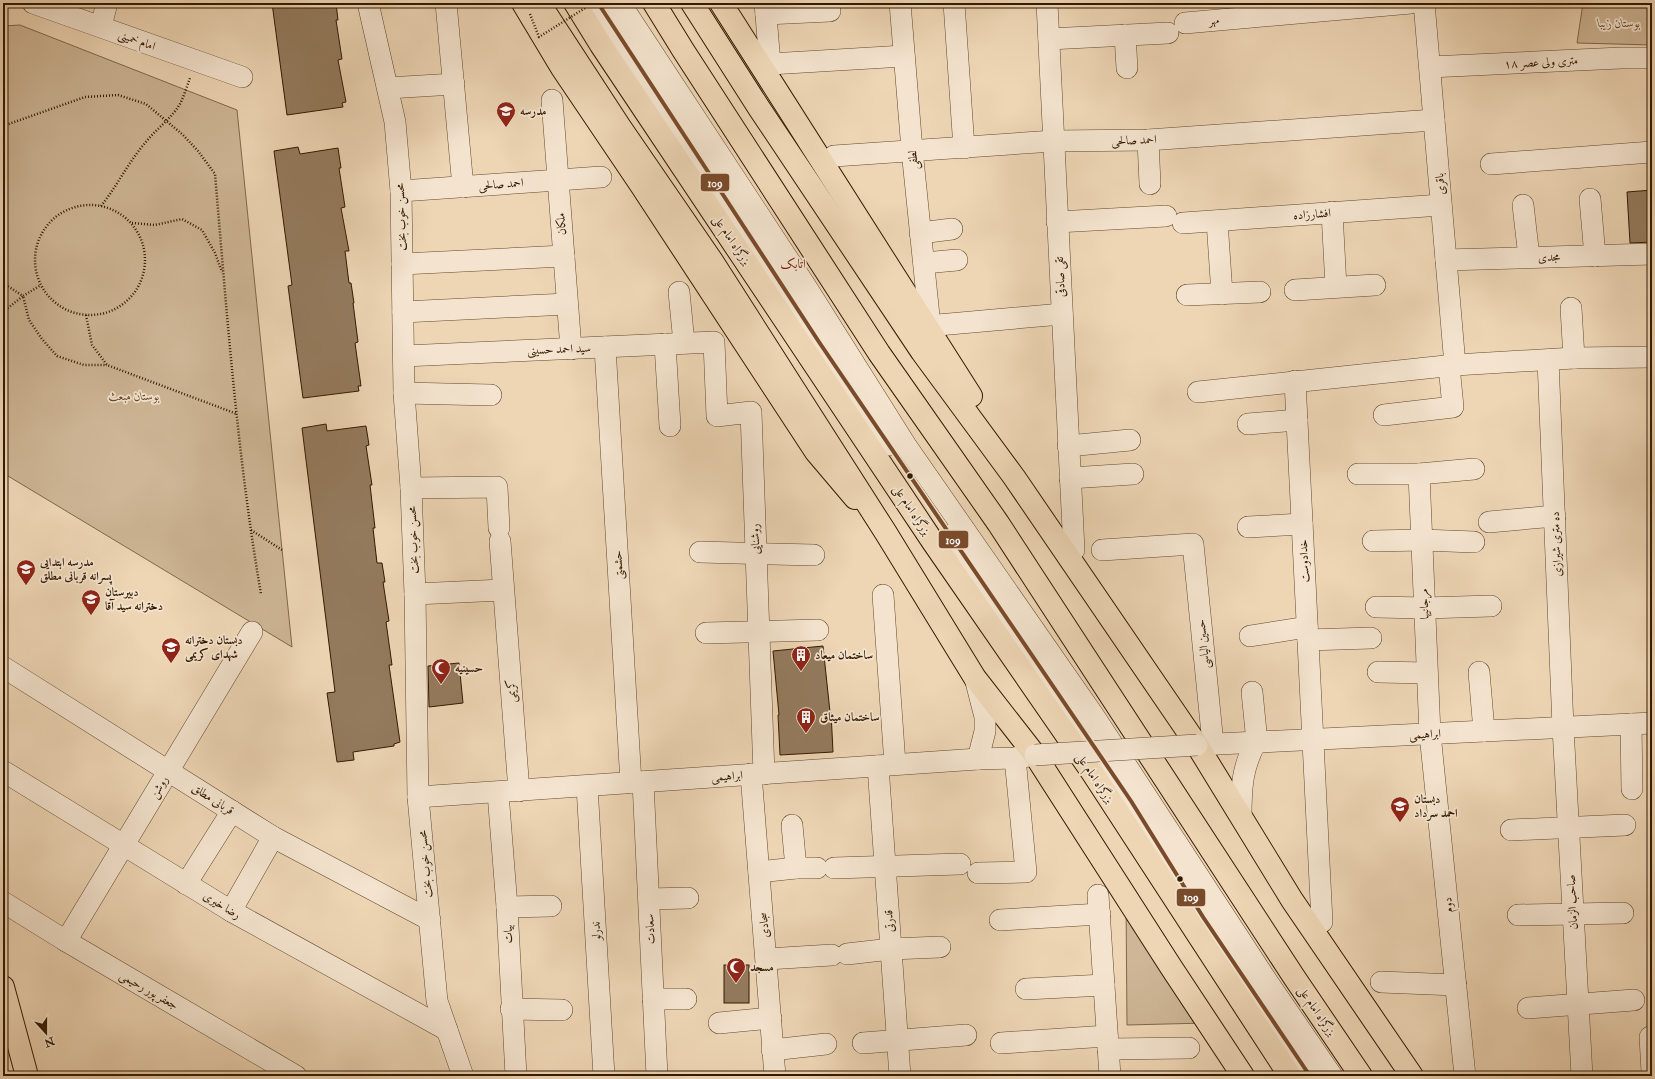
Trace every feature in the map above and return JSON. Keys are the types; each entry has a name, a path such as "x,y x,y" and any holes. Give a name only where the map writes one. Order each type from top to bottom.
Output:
{"main road":[{"name":"بزرگراه امام علی","path":"575,3 601,45 934,542 1092,772 1290,1076"},
{"name":"بزرگراه امام علی","path":"654,3 879,353 998,523 1294,977 1361,1076"},
{"path":"692,3 759,108 922,352 1014,477 1205,745 1241,816 1292,900 1412,1076"},
{"path":"721,3 970,394 1014,477"},
{"path":"531,7 562,68 641,185 816,452 886,534 1025,756 1171,967 1243,1076"},
{"path":"4,997 27,1076"}],"street":[{"name":"امام خمینی","path":"33,3 242,77"},
{"path":"101,26 107,3"},
{"name":"محسن خوب بخت","path":"368,3 395,122 401,191 404,393 411,488 415,594 418,797 437,1001 463,1076"},
{"path":"446,3 463,187"},
{"path":"598,3 819,342 1127,794 1203,917 1310,1076"},
{"path":"620,3 804,285 907,447 1094,716 1267,981 1332,1076"},
{"name":"لطفی","path":"900,3 920,233 934,321 1062,314"},
{"path":"954,3 964,148"},
{"name":"تقی صادقی","path":"1047,3 1074,550"},
{"name":"مهر","path":"1049,38 1125,35 1176,28 1411,3"},
{"name":"باقری","path":"1384,415 1453,407 1446,260 1424,3"},
{"path":"830,11 765,9 770,64 904,56"},
{"path":"1125,35 1127,68"},
{"name":"۱۸ متری ولی عصر","path":"1430,68 1621,58 1652,58"},
{"path":"388,88 454,84"},
{"name":"ملکان","path":"552,100 571,349"},
{"name":"احمد صالحی","path":"834,156 1054,141 1148,140 1434,120"},
{"path":"1148,140 1150,184"},
{"path":"1491,164 1652,152"},
{"name":"احمد صالحی","path":"401,191 601,177"},
{"path":"1590,199 1595,256"},
{"name":"افشارزاده","path":"1058,222 1174,219 1217,221 1441,204"},
{"path":"1523,205 1529,257"},
{"path":"1332,212 1336,287"},
{"path":"1217,221 1222,294"},
{"path":"920,233 952,229"},
{"name":"مجدی","path":"1446,260 1652,254"},
{"path":"402,264 564,256"},
{"path":"924,263 956,260"},
{"path":"1295,290 1374,285"},
{"path":"670,426 674,344 679,292"},
{"path":"1187,295 1260,292"},
{"path":"403,312 567,304"},
{"path":"1572,308 1574,358"},
{"name":"سید احمد حسینی","path":"404,356 714,342"},
{"name":"روشنایی","path":"714,342 716,416 751,412 758,631 758,774"},
{"name":"حشمتی","path":"605,347 637,783"},
{"path":"1198,392 1452,365 1574,358 1652,357"},
{"name":"ده متری شیرازی","path":"1548,360 1563,727"},
{"name":"خدادوست","path":"1295,381 1322,922"},
{"path":"404,393 491,396"},
{"path":"1248,424 1297,420"},
{"path":"1068,446 1130,440"},
{"path":"1358,474 1419,474 1474,469"},
{"path":"1070,478 1133,474"},
{"name":"مرجانیها","path":"1419,474 1430,734"},
{"name":"کریمی","path":"411,488 497,487 499,534 519,791"},
{"path":"1490,522 1554,516"},
{"path":"1248,527 1302,524"},
{"path":"1373,541 1422,540 1474,542"},
{"name":"حسین الیاسی","path":"1102,550 1193,544 1205,745"},
{"path":"700,552 814,555"},
{"path":"415,594 504,590"},
{"name":"قدرتی","path":"883,595 886,867 900,1076"},
{"path":"1376,607 1425,608 1491,606"},
{"path":"706,633 818,630"},
{"name":"روشن","path":"66,941 252,632"},
{"path":"1250,636 1308,634 1371,638"},
{"name":"قربانی مطلق","path":"3,667 274,836 430,920"},
{"path":"1378,672 1427,673"},
{"path":"1479,672 1484,731"},
{"path":"975,678 985,717 986,731 978,759"},
{"path":"1241,816 1241,794 1244,772 1248,757 1256,742 1252,692"},
{"name":"ابراهیمی","path":"418,797 498,793 886,765 1205,745 1652,723"},
{"path":"1631,724 1632,789"},
{"name":"صاحب الزمان","path":"1563,727 1582,1076"},
{"name":"دوم","path":"1430,734 1466,1076"},
{"path":"759,872 796,868 886,867 969,868 1026,872 1025,756"},
{"name":"رضا خیری","path":"3,771 231,911 447,1030"},
{"name":"سجادی","path":"758,774 759,872 775,1076"},
{"name":"سعادت","path":"637,783 649,899 657,1076"},
{"name":"ندرلو","path":"587,786 604,1076"},
{"name":"بیات","path":"498,793 507,907 511,1010 516,1076"},
{"path":"186,884 232,811"},
{"path":"1511,830 1625,824"},
{"path":"792,825 796,868"},
{"path":"231,911 274,836"},
{"path":"649,899 688,898"},
{"name":"جعفر پور رحیمی","path":"3,902 66,941 296,1076"},
{"path":"1000,920 1099,904 1110,1076"},
{"path":"507,907 551,906"},
{"path":"1518,915 1623,913"},
{"path":"767,959 891,949 940,947"},
{"path":"1381,982 1456,984"},
{"path":"1026,989 1104,985"},
{"path":"653,999 686,999"},
{"path":"1528,1008 1578,1003 1634,1000"},
{"path":"511,1010 562,1010"},
{"path":"719,1023 771,1018"},
{"path":"863,1043 898,1042 966,1035"},
{"path":"1650,1037 1652,1072"},
{"path":"1001,1043 1108,1042 1189,1048"},
{"path":"772,1050 826,1044"}],"path":[{"path":"531,7 539,37 593,3"},
{"path":"101,206 114,190 127,166 145,142 166,122 180,104 197,62"},
{"path":"3,126 85,98 118,95 146,104 182,134 198,151 215,174 237,414 250,530 261,594"},
{"path":"3,185 3,190"},
{"path":"84,205 101,206 118,212 131,223 141,238 145,256 143,275 135,292 122,305 104,313 86,315 67,310 52,300 41,285 35,268 36,250 41,234 52,220 67,210 84,205"},
{"path":"131,223 155,225 182,219 202,230 215,253 224,276"},
{"path":"3,283 23,296 29,320 56,356 84,365 107,365 237,414"},
{"path":"3,312 23,296 41,285"},
{"path":"86,315 92,345 107,365"},
{"path":"250,530 282,550"}],"green space":[{"name":"بوستان زیبا","path":"1583,3 1652,3 1652,45 1577,43"},
{"name":"بوستان مبعث","path":"20,25 237,110 292,647 3,473 3,26"},
{"path":"1126,900 1206,1023 1127,1025"}],"building":[{"path":"272,3 296,3 297,6 315,3 336,3 338,20 336,20 342,59 338,60 346,102 342,103 343,107 287,115"},
{"path":"298,147 300,154 338,148 341,168 339,168 345,207 341,208 349,251 345,251 349,283 351,283 354,303 358,342 355,343 361,386 358,386 359,391 303,398 288,286 292,285 274,151"},
{"path":"1652,190 1652,242 1630,243 1627,192"},
{"path":"326,424 327,431 366,426 369,445 366,446 372,485 370,485 375,528 373,528 377,563 382,563 385,582 383,582 389,621 386,622 392,665 389,665 400,742 394,744 394,746 353,752 354,760 337,762 327,693 335,692 302,428"},
{"path":"823,646 831,712 833,752 780,755 779,715 773,651"},
{"name":"حسینیه","path":"459,663 463,703 429,707 428,666"},
{"name":"مسجد","path":"724,965 749,965 749,1003 724,1003"}],"transit line":[{"name":"109","path":"598,3 819,342 1131,801 1203,917 1310,1076"}],"place":[{"name":"مدرسه","path":"506,128"},
{"name":"مدرسه ابتدایی پسرانه قربانی مطلق","path":"26,586"},
{"name":"دبیرستان دخترانه سید آقا","path":"91,616"},
{"name":"دبستان دخترانه شهدای کریمی","path":"171,664"},
{"name":"ساختمان میعاد","path":"801,672"},
{"name":"حسینیه","path":"441,685"},
{"name":"ساختمان میثاق","path":"806,734"},
{"name":"دبستان احمد سرداد","path":"1400,823"},
{"name":"مسجد","path":"736,984"}],"district":[{"name":"اتابک","path":"793,263"}]}
